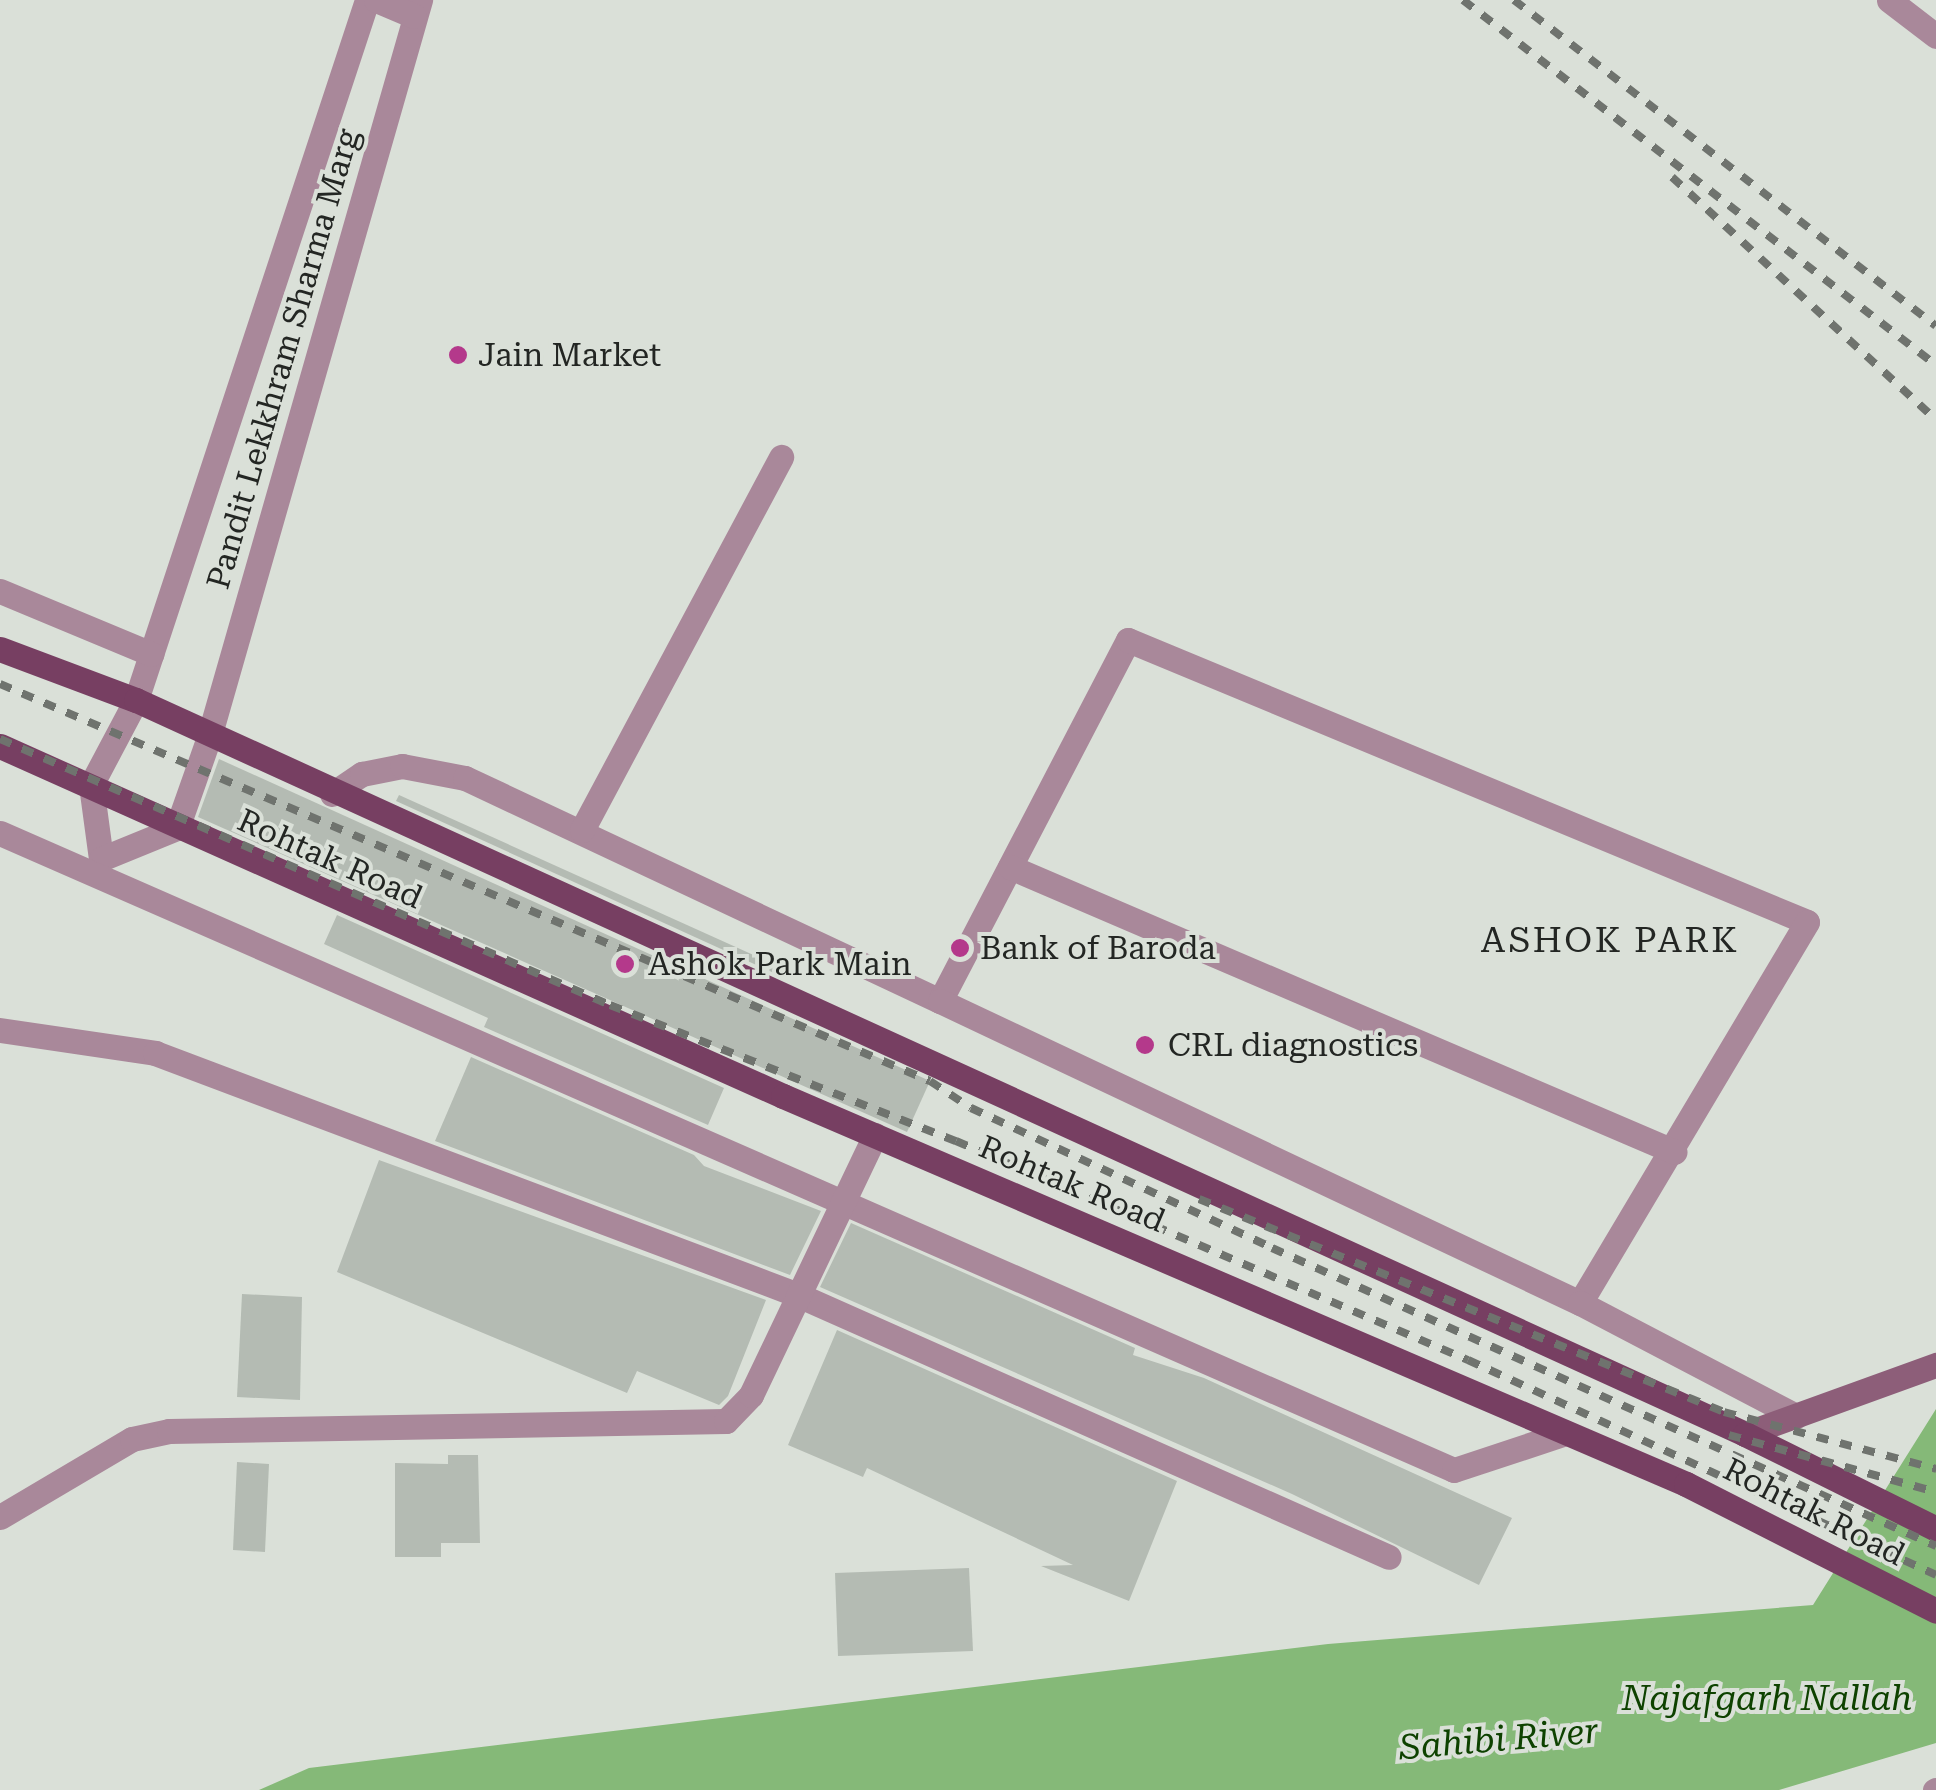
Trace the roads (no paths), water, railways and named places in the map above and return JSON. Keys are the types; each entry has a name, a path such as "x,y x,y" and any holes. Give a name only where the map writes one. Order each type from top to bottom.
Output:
{"main road":[{"path":"0,649 136,700"},
{"name":"Rohtak Road","path":"136,700 332,794 1745,1434 1936,1529"},
{"path":"0,746 91,784"},
{"name":"Rohtak Road","path":"91,784 177,828 1566,1433 1814,1547 1936,1611"}],"street":[{"name":"Pandit Lekkhram Sharma Marg","path":"91,784 136,700 367,0"},
{"path":"376,0 417,8"},
{"path":"1889,0 1936,36"},
{"name":"Pandit Lekkhram Sharma Marg","path":"177,828 209,737 417,8"},
{"path":"582,830 782,456"},
{"path":"0,591 152,654"},
{"path":"940,1001 1128,640 1807,922 1675,1152 1580,1302"},
{"path":"332,794 362,774 402,766 465,778 1580,1302 1796,1416"},
{"path":"91,784 98,866"},
{"path":"98,866 177,828"},
{"path":"0,833 98,866 1454,1470 1566,1433"},
{"path":"1010,867 1675,1152"},
{"path":"0,1030 155,1053 798,1295 1389,1557"},
{"path":"0,1517 132,1439 169,1431 726,1422 742,1412 875,1135"},
{"path":"1745,1434 1936,1365"}],"water":[{"name":"Najafgarh Nallah","path":"1936,1409 1936,1743 1779,1790 259,1790 309,1768 1328,1644 1813,1605"}],"railway":[{"path":"1463,0 1936,365"},
{"path":"1514,0 1936,326"},
{"path":"1672,177 1936,420"},
{"path":"0,684 930,1081 971,1108 1272,1248 1936,1546"},
{"path":"0,739 610,1005 956,1141 1468,1360 1936,1575"},
{"path":"1199,1199 1724,1412 1936,1469"},
{"path":"1729,1435 1936,1492"}],"place":[{"name":"Jain Market","path":"458,355"},
{"name":"Bank of Baroda","path":"960,948"},
{"name":"Ashok Park Main","path":"625,964"},
{"name":"CRL diagnostics","path":"1145,1045"}],"district":[{"name":"ASHOK PARK","path":"1610,941"}],"water label":[{"name":"Sahibi River","path":"1499,1740"}]}
